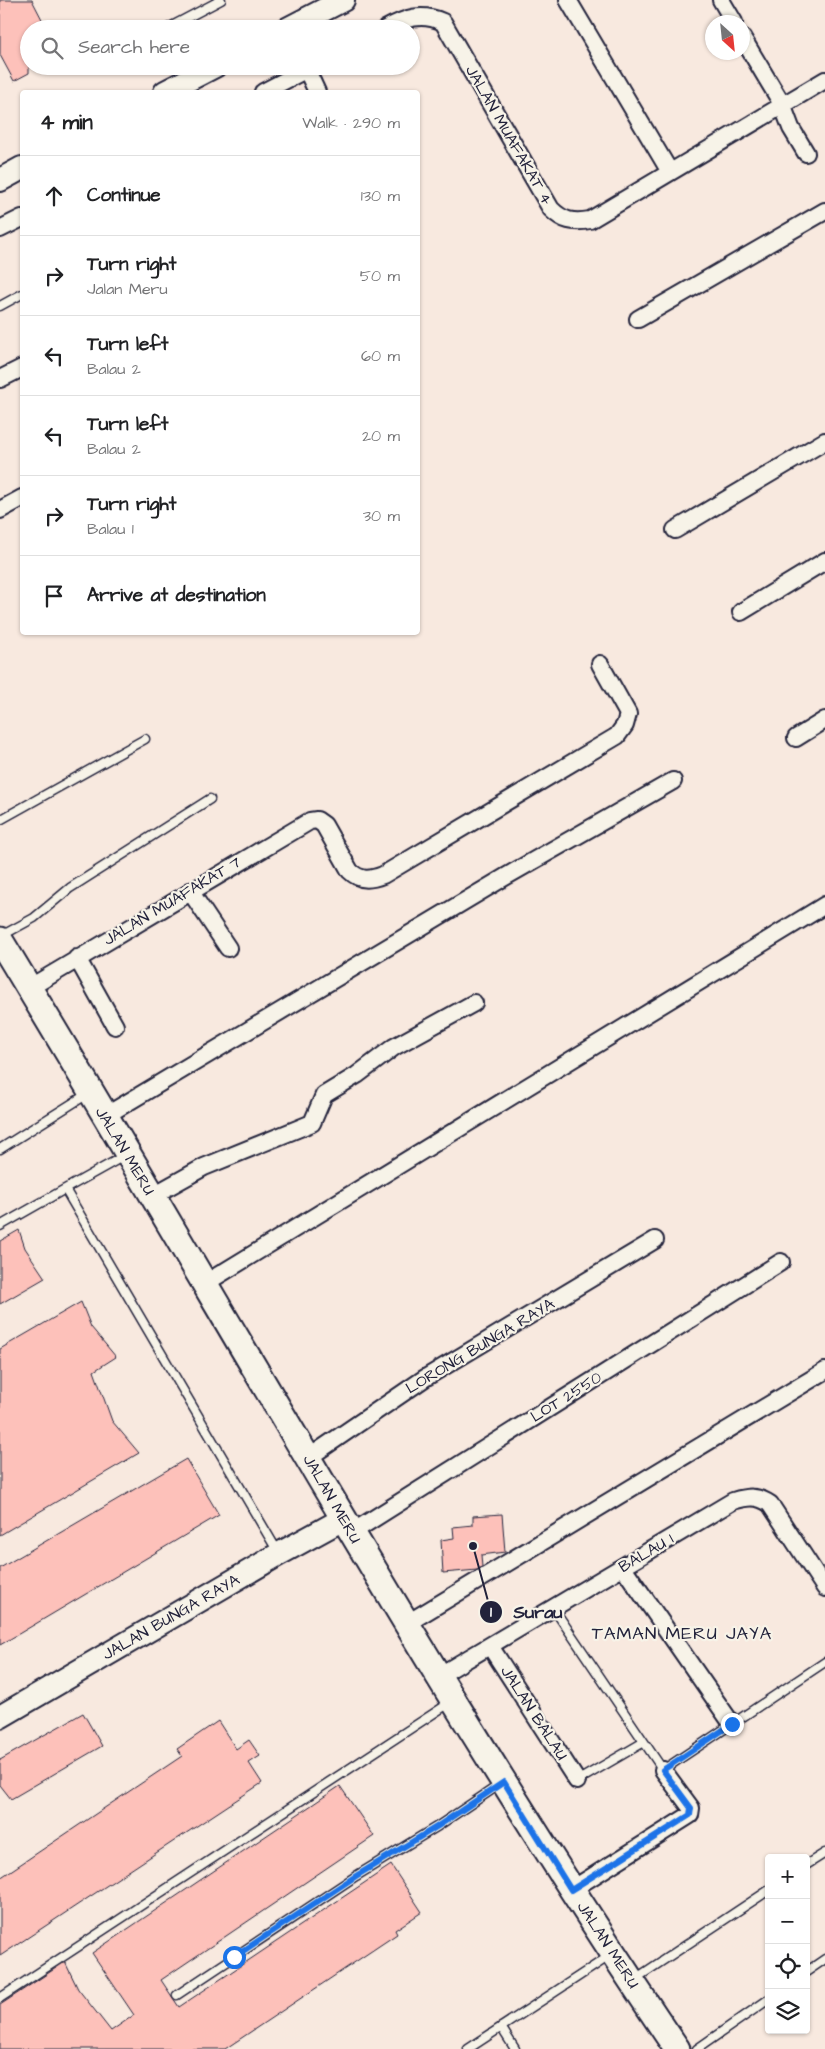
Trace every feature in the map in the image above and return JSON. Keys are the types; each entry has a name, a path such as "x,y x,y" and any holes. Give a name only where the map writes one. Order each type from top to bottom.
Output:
{"main road":[{"name":"JALAN MERU","path":"0,940 437,1677 571,1890 677,2049"}],"street":[{"path":"304,20 343,0"},
{"path":"568,0 670,172"},
{"path":"721,0 730,15"},
{"name":"JALAN MUAFAKAT 4","path":"402,20 432,16 443,22 551,208 560,218 576,223 590,220 825,80"},
{"path":"750,50 782,104 791,128 806,153"},
{"path":"169,90 198,75"},
{"path":"267,90 294,75"},
{"path":"311,75 317,90"},
{"path":"0,180 20,169"},
{"path":"638,319 825,211"},
{"path":"0,229 20,219"},
{"path":"0,379 20,369"},
{"path":"674,530 825,441"},
{"path":"0,510 20,499"},
{"path":"741,612 825,561"},
{"name":"JALAN MUAFAKAT 7","path":"29,988 190,890 300,825 310,821 317,820 324,824 350,871 355,876 372,879 383,875 617,736 625,725 628,714 600,664"},
{"path":"796,738 825,720"},
{"path":"105,1116 497,882 673,781"},
{"path":"190,890 228,948"},
{"path":"204,1284 825,905"},
{"path":"77,958 115,1026"},
{"path":"152,1196 204,1168 312,1123 324,1095 357,1076 394,1047 474,1003"},
{"name":"LORONG BUNGA RAYA","path":"308,1458 425,1378 655,1240"},
{"name":"LOT 2550","path":"347,1526 781,1262"},
{"path":"406,1624 825,1371"},
{"name":"BALAU 1","path":"437,1677 733,1502 746,1497 761,1498 770,1504 822,1579"},
{"name":"JALAN BUNGA RAYA","path":"0,1717 279,1554 347,1526"},
{"path":"623,1567 732,1724"},
{"name":"JALAN BALAU","path":"490,1646 578,1781"},
{"path":"571,1890 690,1815 691,1808 663,1770"}],"lane":[{"path":"183,20 221,0"},
{"path":"0,306 20,295"},
{"path":"0,820 145,739"},
{"path":"0,936 34,918 70,888 210,799"},
{"path":"0,1149 91,1092"},
{"path":"0,1226 128,1154"},
{"path":"65,1190 279,1554"},
{"path":"554,1609 663,1770 825,1662"},
{"path":"0,1998 452,1701"},
{"path":"578,1781 644,1742"},
{"path":"177,1995 356,1876 438,1826 504,1782"},
{"path":"810,1863 825,1853"},
{"path":"632,1982 765,1893"},
{"path":"468,2049 613,1954"},
{"path":"810,1969 825,1959"},
{"path":"697,2049 765,2002"},
{"path":"501,2027 515,2049"}],"building":[{"path":"0,0 32,0 42,20 20,20 20,75 25,75 14,81 0,55"},
{"path":"19,1230 25,1248 45,1278 0,1304 0,1241"},
{"path":"81,1302 91,1327 116,1357 94,1371 112,1421 139,1453 0,1535 0,1349"},
{"path":"186,1459 219,1515 0,1645 0,1568"},
{"path":"502,1514 505,1552 481,1555 482,1567 477,1570 443,1573 441,1540 454,1538 453,1527 473,1525 473,1516"},
{"path":"83,1713 102,1746 11,1799 0,1785 0,1760"},
{"path":"218,1721 236,1749 249,1740 260,1756 249,1763 262,1783 0,1956 0,1878 182,1756 177,1749"},
{"path":"340,1786 374,1836 161,1980 179,2007 391,1865 422,1912 395,1930 397,1934 225,2049 0,2049 0,2005 65,1962 78,1989 111,2031 134,2015 92,1953"}],"place":[{"name":"Surau","path":"473,1546"}],"district":[{"name":"TAMAN MERU JAYA","path":"682,1633"}],"route":[{"path":"234,1957 356,1876 438,1826 504,1782 571,1890 690,1815 691,1808 663,1770 732,1724"}]}
